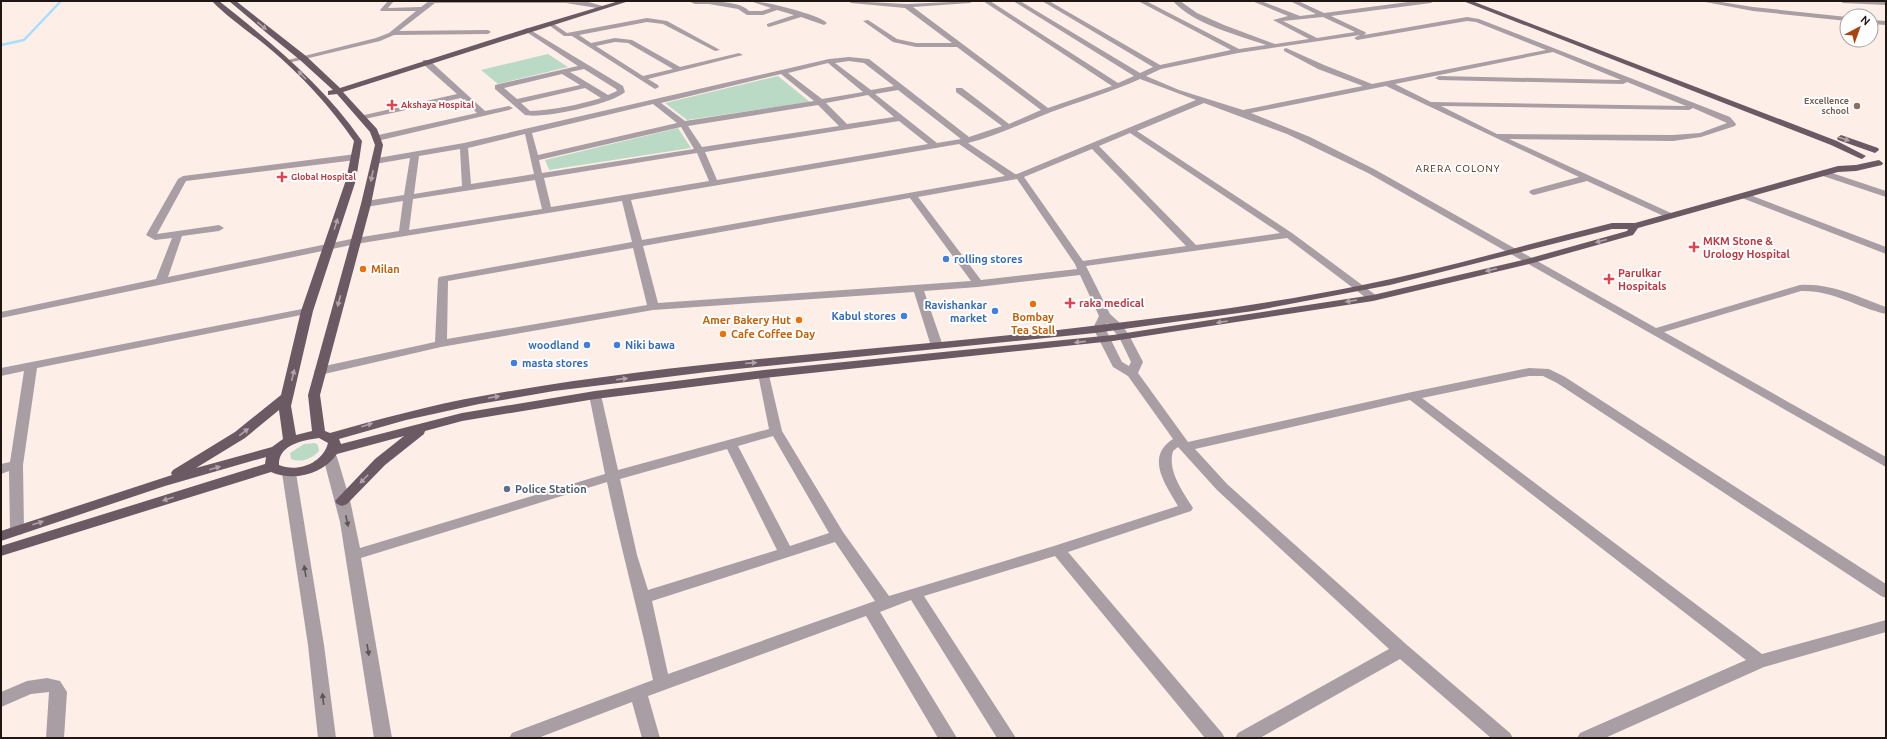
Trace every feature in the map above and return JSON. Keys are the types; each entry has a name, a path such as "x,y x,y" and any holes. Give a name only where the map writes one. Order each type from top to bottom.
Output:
{"main road":[{"path":"215,1 288,61 346,122 358,141 351,180 307,311 287,397 286,416 290,441"},
{"path":"232,1 303,58 337,90 363,118 377,138 379,145 366,204 314,396 315,411 325,436 335,442 332,453"},
{"path":"320,94 350,86 549,23 626,1"},
{"path":"1466,1 1834,143 1882,164"},
{"path":"1481,1 1875,150 1886,152"},
{"path":"1865,157 1861,154 1864,151 1875,150"},
{"path":"1838,169 1843,164 1865,157"},
{"path":"1,536 164,482 276,450 290,441 305,436 325,436 479,399 541,389 712,367 937,346 1118,326 1256,307 1360,288 1612,226 1635,226 1668,215 1745,196 1838,169 1882,164"},
{"path":"272,467 279,472 290,473 304,470 319,465 332,453 425,426 478,414 594,395 764,374 1125,337 1373,298 1529,260 1630,233 1635,226"},
{"path":"164,482 240,435 287,397"},
{"path":"342,501 380,462 425,426"},
{"path":"272,467 272,456 276,450"},
{"path":"1,551 272,467"}],"street":[{"path":"392,1 383,10 423,10"},
{"path":"288,61 354,47 378,40 393,33 433,1 566,1 586,3 603,7"},
{"path":"691,1 709,2 721,6 740,8 746,10 747,13 753,14 777,8"},
{"path":"753,1 824,23"},
{"path":"851,1 907,6 970,1"},
{"path":"986,1 1118,86"},
{"path":"1016,1 1140,76 1159,85 1241,113 1336,153 1529,260 1886,463"},
{"path":"1045,1 1159,67"},
{"path":"1141,1 1238,51"},
{"path":"1255,1 1296,17"},
{"path":"1,315 356,241 547,211 964,141 1008,127 1047,111 1118,86 1159,67 1238,51 1363,33 1293,1"},
{"path":"1317,40 1276,20 1432,1"},
{"path":"1703,1 1796,14 1839,18"},
{"path":"1843,1 1886,3"},
{"path":"907,6 1047,111"},
{"path":"1158,10 1176,6 1219,25 1275,46"},
{"path":"1796,14 1801,7"},
{"path":"769,25 801,15"},
{"path":"1371,86 1321,67 1286,50 1471,19 1554,50 1630,82 1727,119 1732,124 1701,135 1673,138 1496,136"},
{"path":"549,23 566,35 647,20 656,20 665,22 717,50"},
{"path":"866,21 895,40 916,45 959,45"},
{"path":"1031,30 1058,26"},
{"path":"527,30 545,43 620,88 621,92 607,98 536,113 528,113 512,105 498,87 584,67"},
{"path":"393,33 488,32"},
{"path":"573,34 655,87"},
{"path":"589,44 615,40 630,41 678,70"},
{"path":"1241,113 1554,50"},
{"path":"643,78 739,56"},
{"path":"375,161 464,146 829,61 849,59 866,61 901,87 964,141 1016,176 1082,268 1105,316 1118,326 1125,337 1137,362 1132,373"},
{"path":"829,61 936,146"},
{"path":"426,62 483,114"},
{"path":"564,72 607,98"},
{"path":"782,72 820,102 845,127"},
{"path":"1416,77 1630,82"},
{"path":"1386,83 1496,136 1668,215"},
{"path":"377,138 483,114 585,86"},
{"path":"535,158 683,124 820,102 901,87"},
{"path":"958,90 1008,127"},
{"path":"363,118 463,95"},
{"path":"441,344 443,279 1016,176 1094,146 1204,100"},
{"path":"655,102 683,124 700,151 714,183"},
{"path":"1428,104 1699,108"},
{"path":"366,204 901,118"},
{"path":"1130,130 1289,235 1373,298"},
{"path":"528,131 547,211"},
{"path":"464,146 467,188"},
{"path":"1094,146 1194,250"},
{"path":"403,234 415,155"},
{"path":"219,228 155,237 151,234 183,179 356,157"},
{"path":"1823,173 1886,194"},
{"path":"1534,192 1588,178"},
{"path":"911,194 978,284"},
{"path":"1745,196 1886,251"},
{"path":"626,198 653,307"},
{"path":"161,281 178,234"},
{"path":"320,371 441,344 653,307 978,284 1289,235"},
{"path":"1654,332 1800,288 1811,287 1828,290 1886,311"},
{"path":"918,288 937,346"},
{"path":"1,372 307,311"},
{"path":"1105,316 1099,328 1103,339 1117,364 1132,373 1182,443 1222,487 1401,650 1504,738"},
{"path":"18,530 16,465 30,366"},
{"path":"518,738 662,683 914,592 1058,550 1186,508 1168,475 1164,458 1168,449 1182,443 1529,372 1545,372 1561,380 1886,592"},
{"path":"764,374 776,431 878,606 948,738"},
{"path":"594,395 630,555 643,598 662,683"},
{"path":"1412,396 1760,661"},
{"path":"354,555 613,476 776,431"},
{"path":"731,444 786,552"},
{"path":"332,453 354,555 365,635 383,738"},
{"path":"1,469 16,465"},
{"path":"290,473 316,645 327,738"},
{"path":"643,598 838,536"},
{"path":"1058,550 1216,738"},
{"path":"914,592 1007,738"},
{"path":"1586,738 1760,661 1886,626"},
{"path":"1244,738 1401,650"},
{"path":"1,700 24,690 45,684 54,686 58,692 55,738"},
{"path":"638,692 651,738"}],"green space":[{"path":"548,54 568,67 498,84 481,70"},
{"path":"778,76 810,102 687,120 665,103"},
{"path":"678,128 691,148 549,170 545,160"},
{"path":"315,443 318,445 319,451 313,456 306,460 299,461 291,459 290,453 304,444"}],"waterway":[{"path":"1,45 24,40 61,1"}],"place":[{"name":"Akshaya Hospital","path":"392,105"},
{"name":"Excellence school","path":"1857,106"},
{"name":"Global Hospital","path":"282,177"},
{"name":"MKM Stone & Urology Hospital","path":"1694,247"},
{"name":"rolling stores","path":"946,259"},
{"name":"Milan","path":"363,269"},
{"name":"Parulkar Hospitals","path":"1609,279"},
{"name":"raka medical","path":"1070,303"},
{"name":"Bombay Tea Stall","path":"1033,304"},
{"name":"Ravishankar market","path":"995,311"},
{"name":"Kabul stores","path":"904,316"},
{"name":"Amer Bakery Hut","path":"799,320"},
{"name":"Cafe Coffee Day","path":"723,334"},
{"name":"woodland","path":"587,345"},
{"name":"Niki bawa","path":"617,345"},
{"name":"masta stores","path":"514,363"},
{"name":"Police Station","path":"507,489"}],"district":[{"name":"ARERA COLONY","path":"1458,168"}]}
